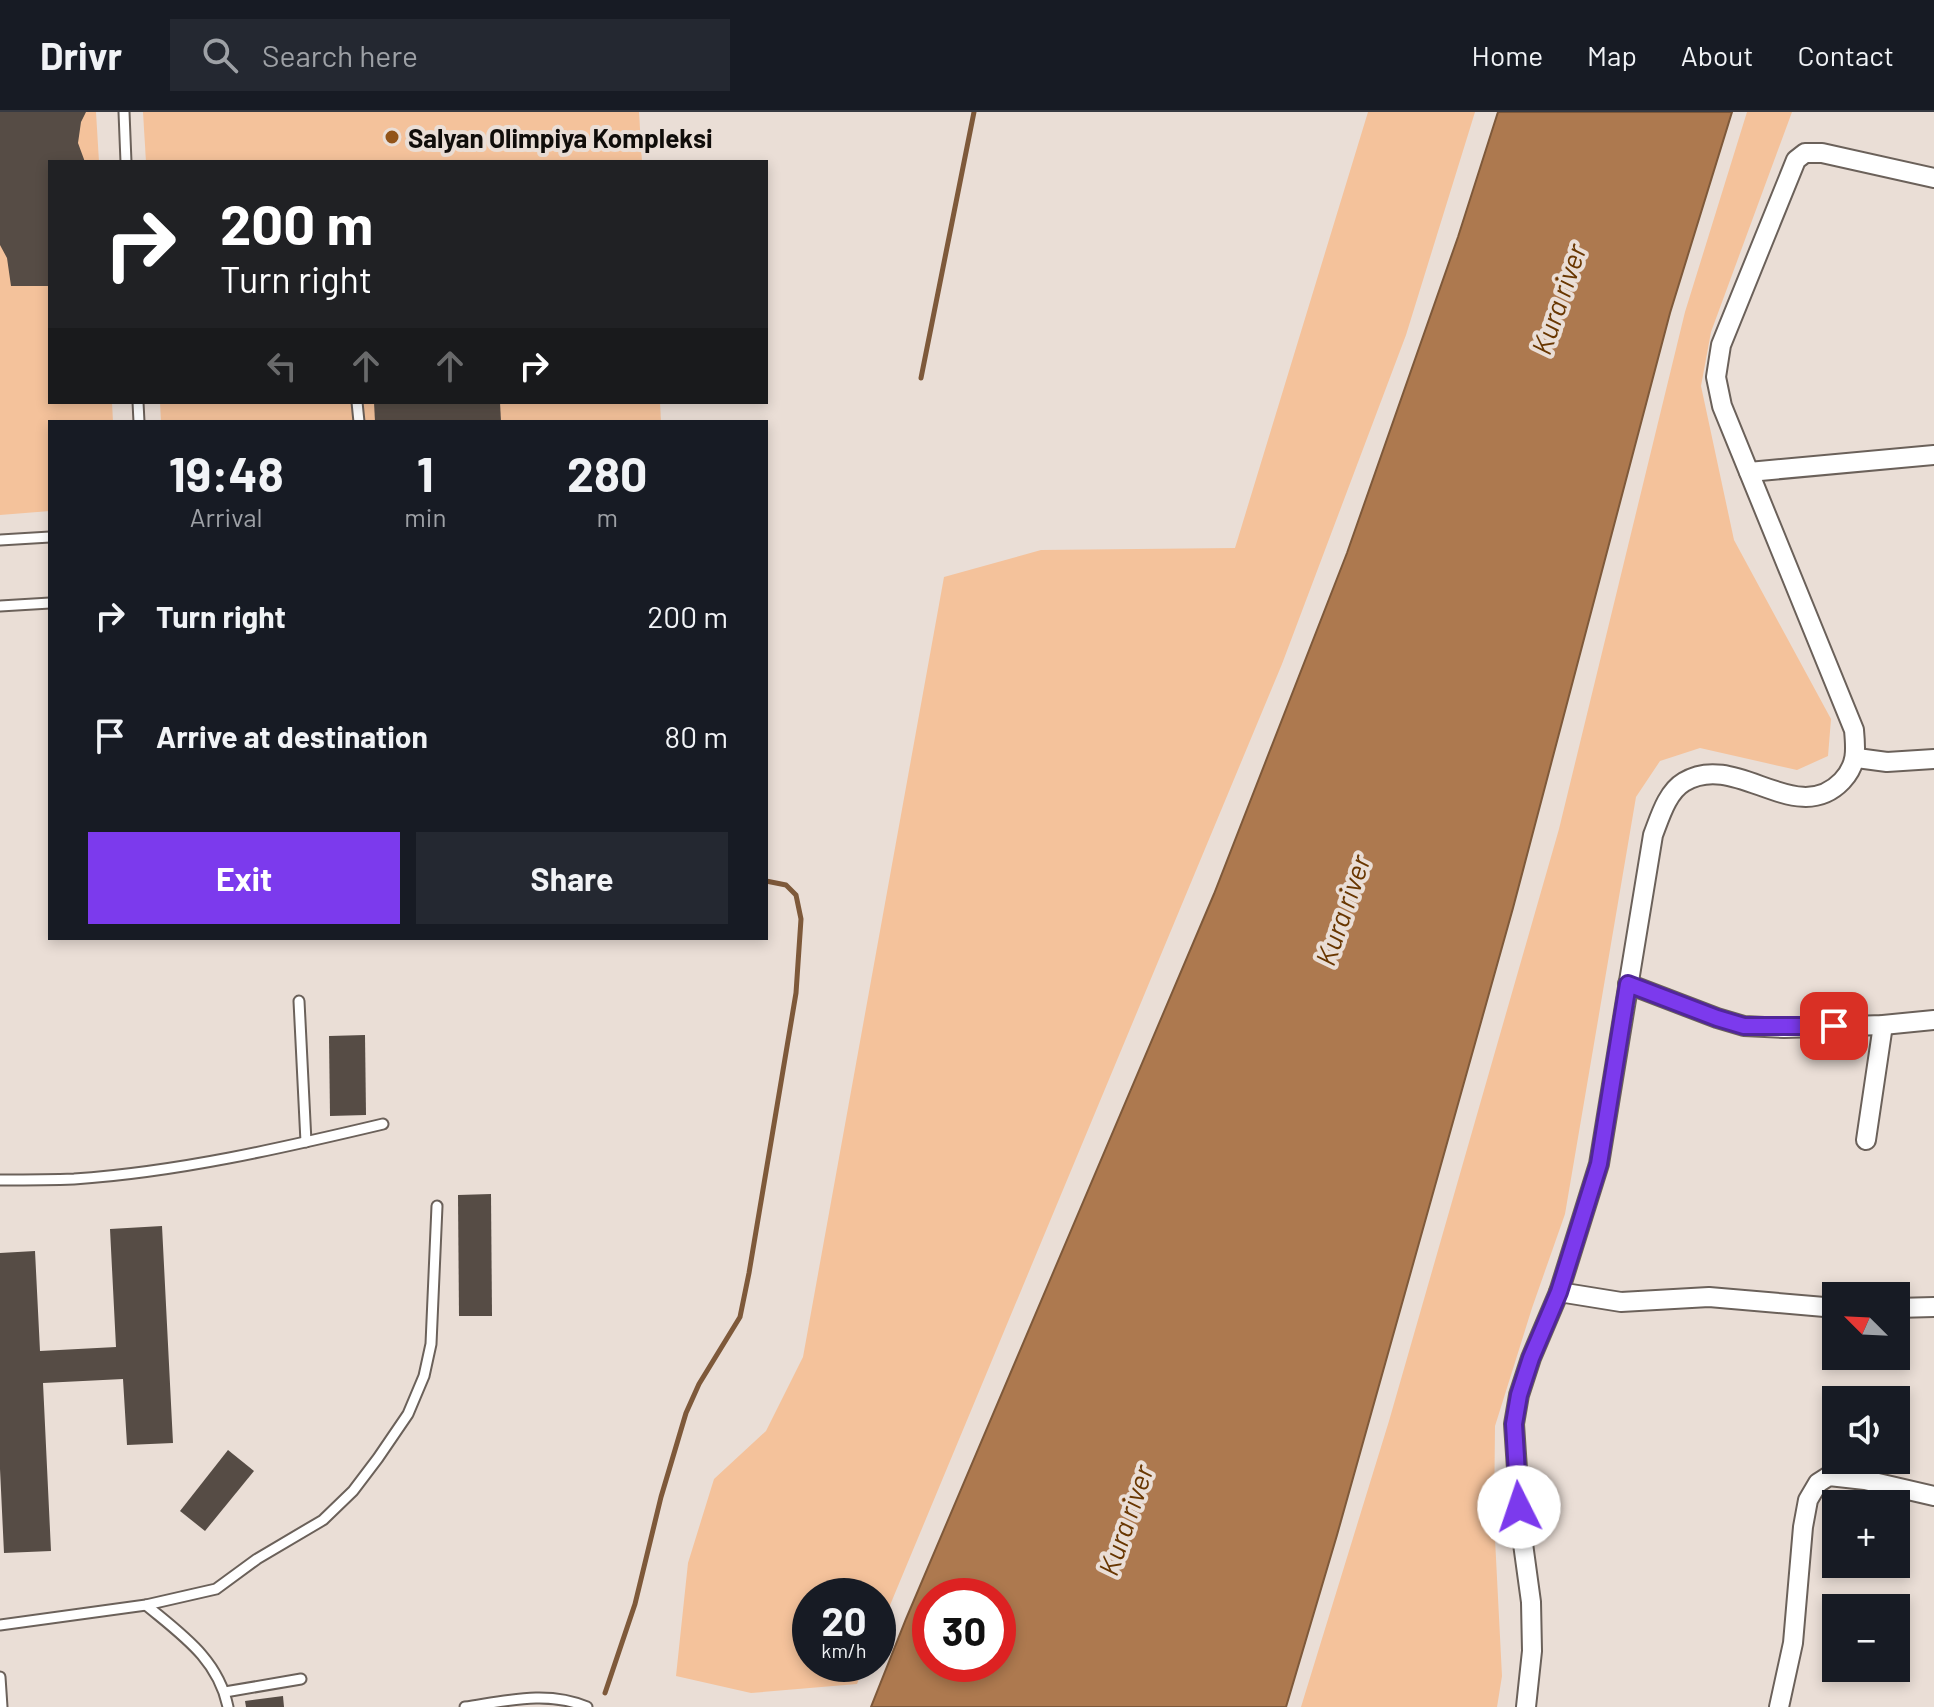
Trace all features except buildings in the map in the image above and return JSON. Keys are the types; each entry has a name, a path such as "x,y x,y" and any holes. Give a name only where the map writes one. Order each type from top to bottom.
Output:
{"street":[{"path":"1526,1707 1532,1651 1531,1602 1521,1529 1514,1424 1531,1358 1559,1292 1599,1164 1653,835 1668,799 1681,783 1703,773 1723,774 1799,798 1815,798 1834,789 1850,773 1857,758 1854,730 1722,406 1716,377 1721,345 1796,160 1805,153 1822,153 1934,178"},
{"path":"1749,472 1934,455"},
{"path":"1857,758 1887,762 1934,759"},
{"path":"1628,984 1744,1026 1883,1025 1934,1020"},
{"path":"1866,1140 1883,1025"},
{"path":"1559,1292 1621,1302 1709,1297 1822,1307"},
{"path":"1910,1308 1934,1307"},
{"path":"1779,1707 1793,1643 1803,1527 1808,1500 1818,1483 1829,1476 1865,1480 1934,1496"}],"lane":[{"path":"124,112 126,160"},
{"path":"0,540 48,537"},
{"path":"0,606 48,603"},
{"path":"299,1001 306,1142"},
{"path":"0,1180 75,1179 145,1170 306,1142 383,1124"},
{"path":"0,1625 146,1605 216,1589 257,1559 323,1520 353,1491 408,1414 426,1365 431,1344 437,1206"},
{"path":"146,1605 197,1648 214,1668 228,1707"},
{"path":"0,1677 2,1707"},
{"path":"225,1692 301,1679"},
{"path":"465,1707 544,1697 570,1699 587,1707"}],"shaded area":[{"path":"0,112 96,112 99,160 48,160 48,404 112,404 113,420 48,420 48,511 0,515"},
{"name":"Salyan Olimpiya Kompleksi","path":"143,112 639,112 642,160 146,160"},
{"path":"1368,112 1475,112 1406,335 1282,664 896,1591 896,1578 792,1578 792,1682 857,1684 751,1693 676,1676 688,1563 714,1479 766,1431 803,1357 944,577 1041,550 1235,548"},
{"path":"1747,112 1792,112 1711,332 1701,386 1734,540 1831,719 1828,756 1797,770 1700,748 1660,761 1636,797 1565,1214 1495,1426 1494,1519 1502,1676 1497,1707 1301,1707 1389,1421 1559,829 1685,312"},
{"path":"160,404 660,404 661,420 161,420"}],"water":[{"name":"Kura river","path":"1498,112 1732,112 1670,313 1513,908 1286,1707 871,1707 881,1682 896,1682 896,1644 912,1605 912,1682 1016,1682 1016,1578 923,1578 1214,894 1347,553 1458,237"}],"waterway":[{"path":"921,378 974,112"},
{"path":"605,1693 635,1604 661,1497 686,1413 699,1384 740,1317 749,1273 796,993 801,919 796,895 786,885 768,881"}],"place":[{"name":"Salyan Olimpiya Kompleksi","path":"392,137"}],"route":[{"path":"1519,1507 1514,1424 1519,1395 1559,1292 1599,1164 1628,984 1744,1026 1834,1026"}]}
